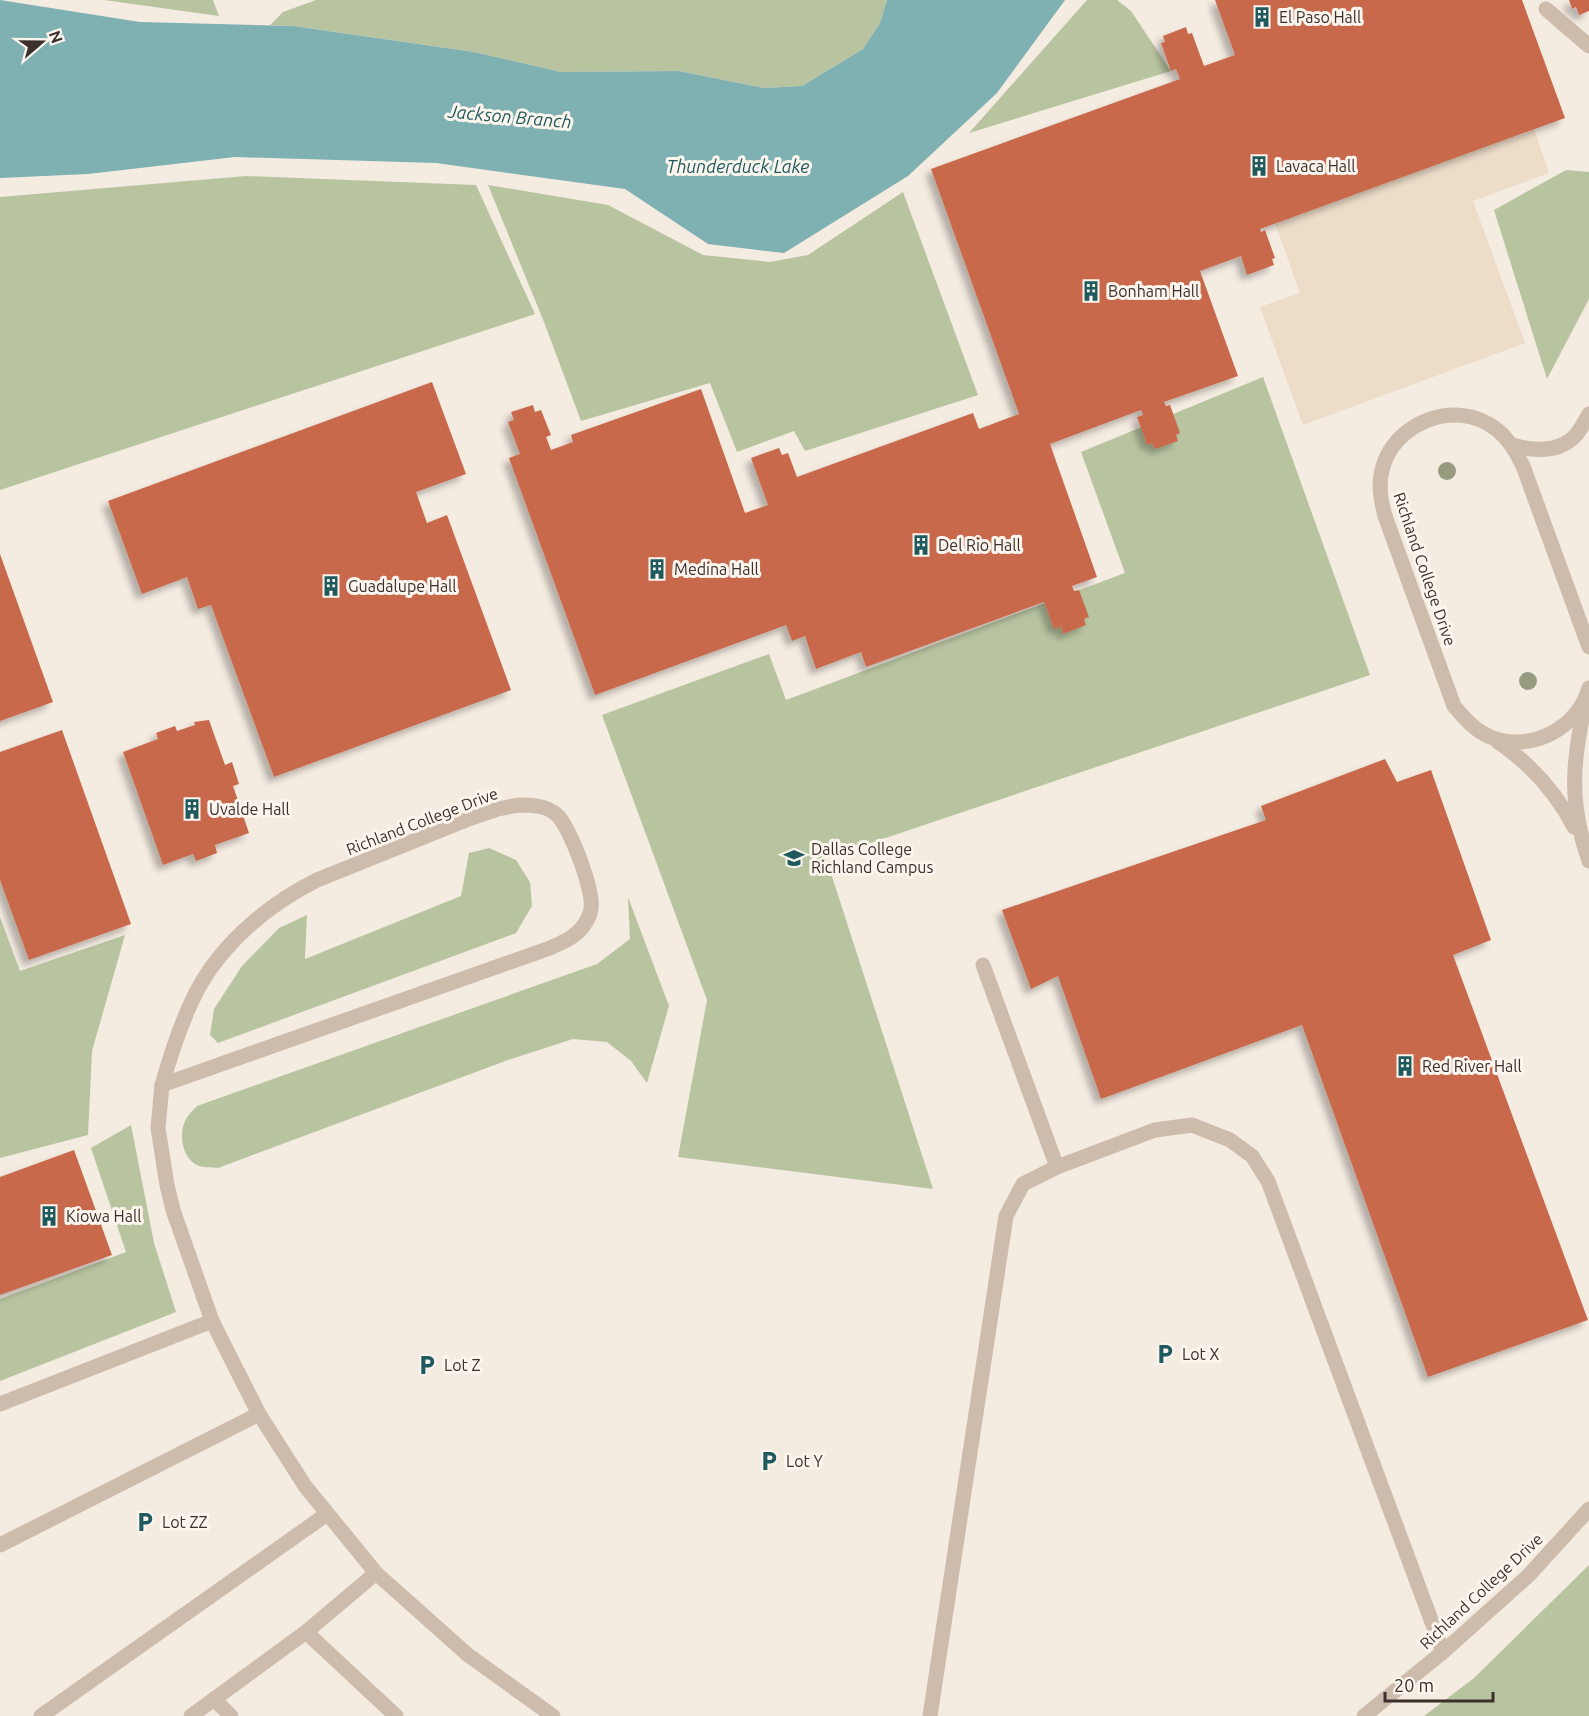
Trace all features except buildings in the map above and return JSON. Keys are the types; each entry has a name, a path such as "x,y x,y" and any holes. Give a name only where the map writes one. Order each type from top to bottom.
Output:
{"street":[{"path":"1546,9 1589,46"},
{"path":"1512,445 1529,450 1545,450 1561,445 1575,436 1589,414"},
{"name":"Richland College Drive","path":"1588,693 1566,725 1544,738 1519,742 1493,738 1470,725 1454,706 1385,516 1380,493 1382,470 1391,448 1407,430 1428,419 1451,415 1474,418 1496,428 1512,445 1523,466 1589,647"},
{"path":"1587,855 1576,812 1574,767 1588,693"},
{"path":"1493,738 1520,757 1543,782 1567,813 1587,855"},
{"name":"Richland College Drive","path":"162,1085 550,948 573,937 584,925 591,909 589,890 568,829 556,813 538,805 518,805 498,809 296,890 259,917 214,964 192,1001 176,1039 162,1085 158,1128 167,1185 212,1321 259,1414 305,1486 376,1573 468,1656 553,1716"},
{"path":"983,965 1057,1167"},
{"path":"930,1716 1006,1216 1023,1184 1057,1167 1155,1130 1192,1125 1230,1140 1252,1156 1268,1181 1443,1652"},
{"path":"0,1404 212,1321"},
{"path":"0,1545 259,1414"},
{"name":"Richland College Drive","path":"1364,1716 1443,1652 1529,1575 1589,1509"},
{"path":"41,1716 327,1514"},
{"path":"191,1716 306,1632 376,1573"},
{"path":"306,1632 396,1716"},
{"path":"214,1699 231,1716"}],"green space":[{"path":"104,0 213,0 219,16"},
{"path":"316,0 887,0 880,23 863,49 802,86 764,88 679,71 561,72 474,52 293,26 270,25 283,12"},
{"path":"1087,0 1117,0 1131,11 1171,71 969,133"},
{"path":"1566,170 1589,172 1589,299 1547,379 1494,210"},
{"path":"246,176 476,185 535,314 0,490 0,197"},
{"path":"488,185 608,205 703,255 770,262 808,255 903,192 978,395 805,451 794,431 737,452 710,383 581,421 544,322"},
{"path":"1263,377 1370,675 826,858 933,1189 678,1157 707,1000 602,715 769,654 786,700 1125,573 1081,452"},
{"path":"489,848 516,860 530,882 532,906 516,933 218,1043 210,1035 214,1009 242,966 279,928 307,915 305,959 461,896 469,853"},
{"path":"628,897 669,1006 647,1083 631,1061 607,1042 573,1039 508,1060 218,1168 199,1166 189,1159 183,1147 183,1127 187,1117 197,1106 597,964 630,939"},
{"path":"0,917 20,971 125,935 92,1051 88,1135 0,1158"},
{"path":"131,1125 154,1243 176,1312 0,1381 0,1299 126,1252 91,1148"},
{"path":"1589,1565 1589,1716 1424,1716 1474,1678"}],"shaded area":[{"path":"1534,129 1549,173 1473,201 1525,343 1303,425 1260,307 1300,293 1275,223"}],"water":[{"name":"Thunderduck Lake","path":"0,0 140,22 293,26 474,52 561,72 679,71 764,88 802,86 863,49 880,23 887,0 1065,0 997,93 908,176 784,253 708,244 625,189 436,163 235,157 88,174 0,178"}],"place":[{"name":"El Paso Hall","path":"1262,17"},
{"name":"Lavaca Hall","path":"1259,166"},
{"name":"Bonham Hall","path":"1091,291"},
{"name":"Del Rio Hall","path":"921,545"},
{"name":"Medina Hall","path":"657,569"},
{"name":"Guadalupe Hall","path":"331,586"},
{"name":"Uvalde Hall","path":"192,809"},
{"name":"Dallas College Richland Campus","path":"794,858"},
{"name":"Red River Hall","path":"1405,1066"},
{"name":"Kiowa Hall","path":"49,1216"},
{"name":"Lot X","path":"1165,1354"},
{"name":"Lot Z","path":"427,1365"},
{"name":"Lot Y","path":"769,1461"},
{"name":"Lot ZZ","path":"145,1522"}],"water label":[{"name":"Jackson Branch","path":"510,116"}]}
